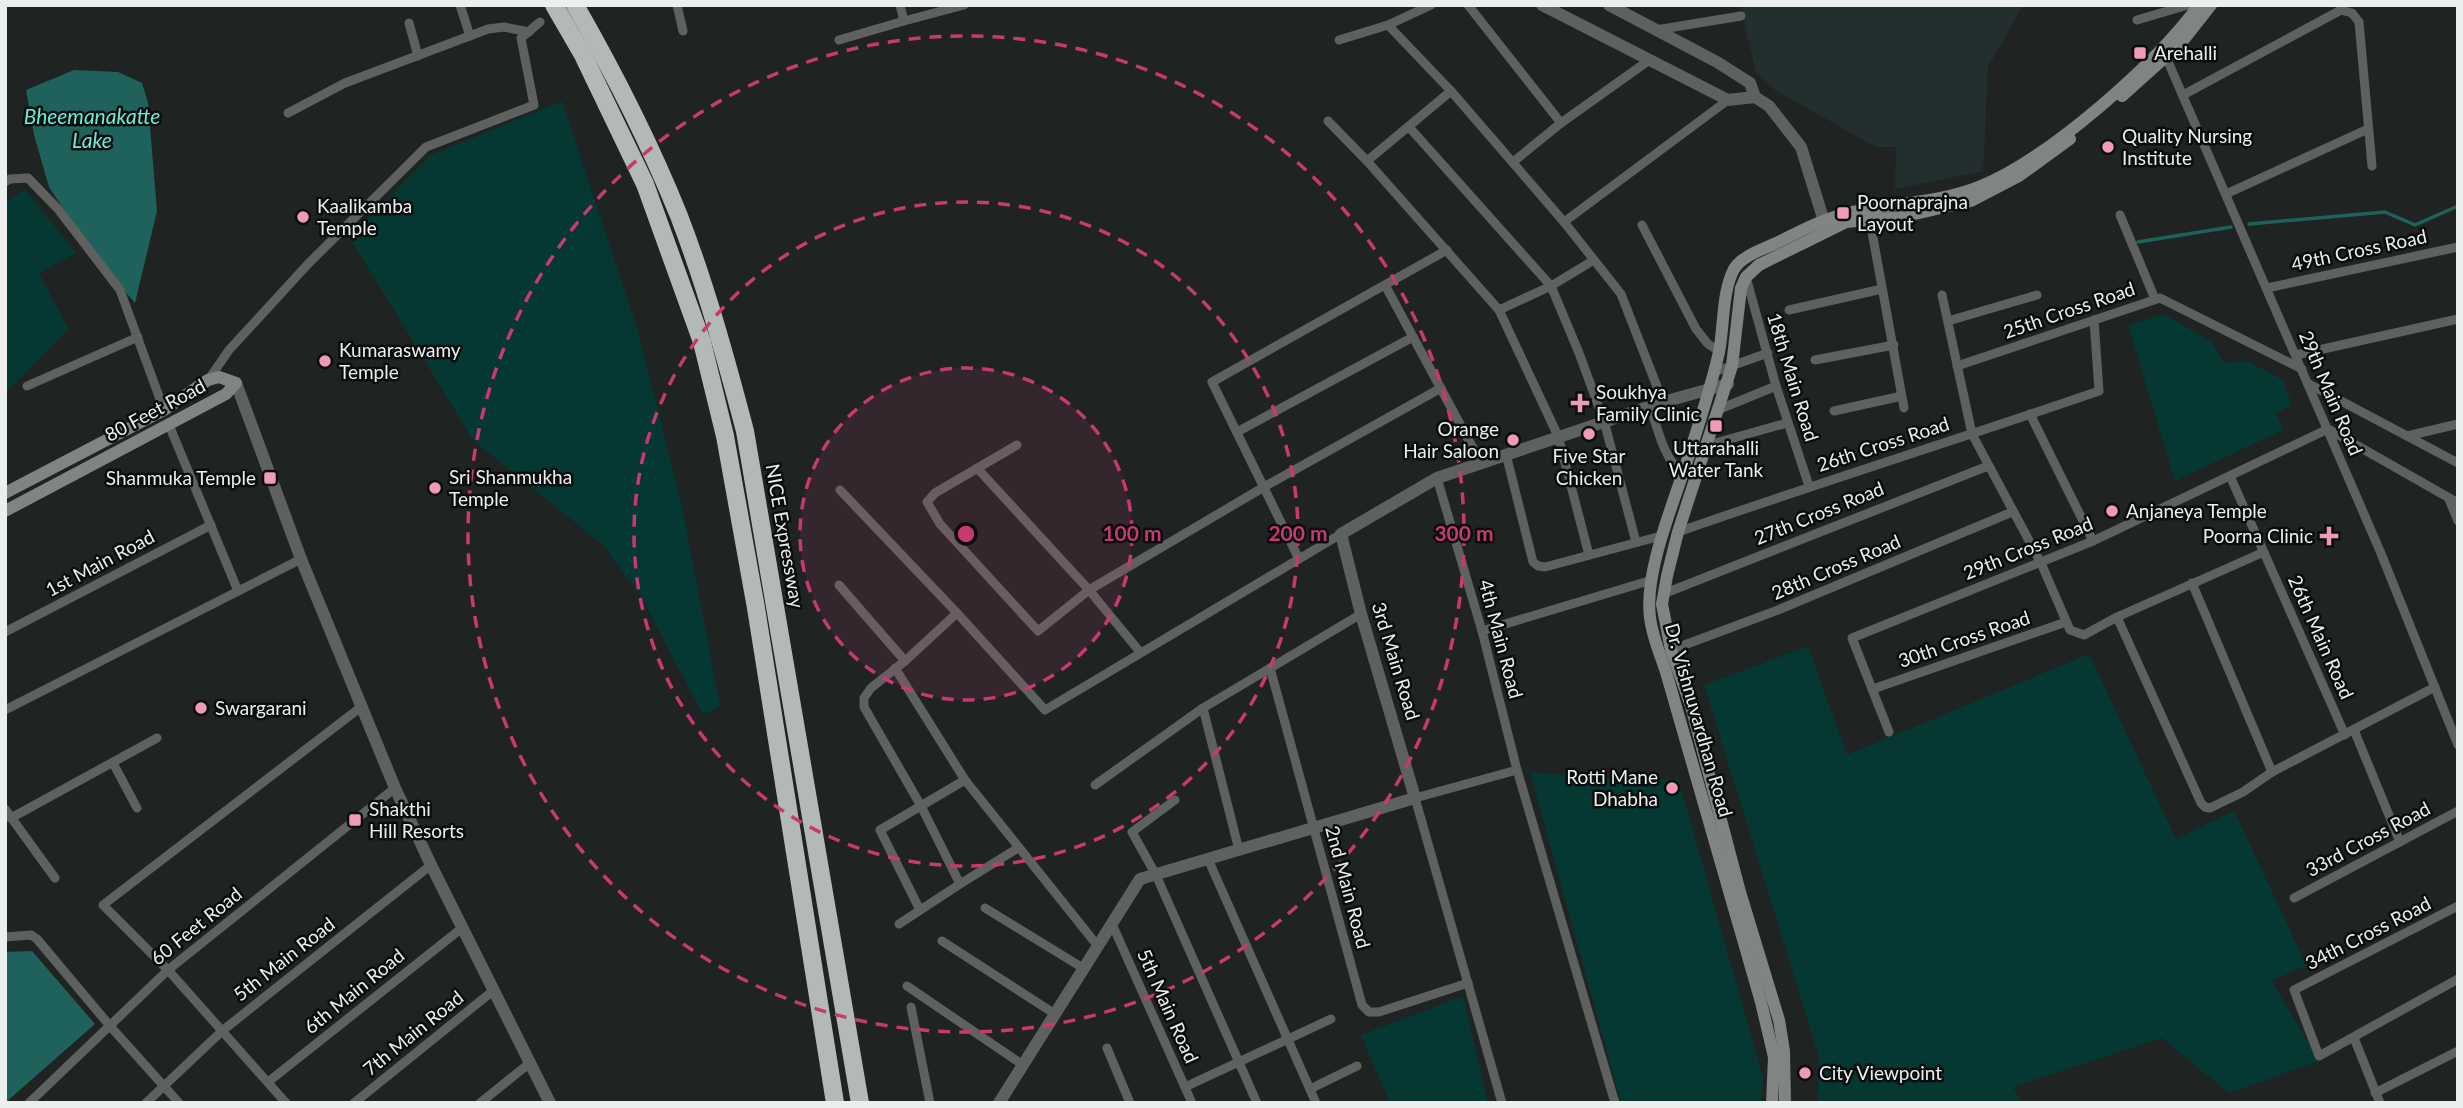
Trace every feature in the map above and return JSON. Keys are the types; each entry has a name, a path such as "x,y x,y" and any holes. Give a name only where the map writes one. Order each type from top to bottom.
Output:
{"highway":[{"path":"554,5 583,55 645,184 702,342 725,436 756,608 835,1103"},
{"name":"NICE Expressway","path":"575,5 621,90 675,208 721,341 745,431 860,1103"}],"main road":[{"name":"Dr. Vishnuvardhan Road","path":"1785,1103 1784,1051 1779,1020 1740,892 1691,706 1671,650 1665,625 1663,594 1678,533 1728,384 1741,288 1746,277 1759,265 1852,212 1925,202 1980,186 2018,167 2106,101 2182,28 2199,5"},
{"name":"Dr. Vishnuvardhan Road","path":"1772,1103 1774,1057 1670,685 1653,636 1649,613 1652,580 1662,533 1714,372 1729,285 1735,268 1747,257 1826,226 1940,210 1986,194 2019,176 2072,138 2166,57 2193,30 2211,5"},
{"name":"80 Feet Road","path":"5,493 164,410 208,380 219,377 236,383 226,394 5,512"},
{"path":"1662,533 1678,533"}],"street":[{"path":"460,5 470,36"},
{"path":"677,5 683,31"},
{"path":"900,5 904,21"},
{"path":"839,40 964,5"},
{"path":"1339,40 1388,25 1431,5"},
{"path":"1468,5 1561,123"},
{"path":"1542,5 1728,100"},
{"path":"1609,5 1717,62 1750,83 1755,97 1769,107 1801,147 1826,226"},
{"path":"2137,20 2188,5"},
{"path":"2183,95 2342,10 2352,13 2359,22 2372,166"},
{"path":"1654,30 1741,16"},
{"path":"208,380 229,349 308,264 426,147 534,104 522,38 540,22"},
{"path":"409,23 418,55"},
{"path":"1388,25 1513,162 1621,294 1657,404 1667,456 1683,474"},
{"path":"288,113 345,83 488,29 504,27 529,32"},
{"name":"29th Main Road","path":"2166,57 2309,384 2435,687 2453,721 2458,745"},
{"path":"1513,162 1561,123 1648,61"},
{"path":"1367,161 1451,91"},
{"path":"1564,222 1728,100 1755,97"},
{"path":"1328,121 1499,310 1558,436 1589,555"},
{"path":"1409,127 1551,286 1604,421 1636,542"},
{"path":"2226,194 2368,130"},
{"path":"5,183 10,179 28,178 58,209 120,290 164,410"},
{"path":"2120,215 2155,299"},
{"path":"1870,221 1904,408"},
{"path":"1642,225 1696,329 1708,344 1719,351"},
{"name":"49th Cross Road","path":"2267,288 2458,247"},
{"path":"1299,559 1212,382 1447,250"},
{"path":"1499,310 1551,286 1594,260"},
{"name":"18th Main Road","path":"1746,277 1787,423 1809,486"},
{"path":"1385,285 1481,463"},
{"path":"1789,310 1882,289"},
{"path":"1942,295 1972,434 2040,563 2070,630 2084,635 2117,617 2264,552"},
{"path":"1948,321 2037,295"},
{"name":"25th Cross Road","path":"1957,366 2160,298 2302,369"},
{"path":"2296,355 2458,319"},
{"name":"26th Cross Road","path":"1678,533 1809,486 2099,391 2094,320"},
{"path":"27,386 138,337"},
{"path":"1237,432 1413,337"},
{"path":"1815,360 1894,345"},
{"path":"1714,372 1768,353"},
{"path":"236,383 301,559 395,788 550,1103"},
{"path":"840,490 1045,710 1437,478 1604,421 1728,384"},
{"path":"2309,384 2458,463"},
{"path":"1720,409 1776,386"},
{"path":"1017,445 936,493 927,502 940,524 1038,631 1090,590 1264,487 1441,388"},
{"path":"1834,411 1902,396"},
{"path":"2030,414 2093,541"},
{"path":"1708,445 1787,423"},
{"path":"2407,436 2458,424"},
{"path":"169,425 238,591"},
{"path":"2328,429 2453,501 2458,521"},
{"name":"29th Cross Road","path":"1873,689 1852,638 2093,541 2328,429"},
{"path":"1506,454 1533,562 1538,566 1545,567 1662,533"},
{"name":"27th Cross Road","path":"1663,594 1988,466"},
{"path":"977,468 1090,590 1140,652"},
{"name":"26th Main Road","path":"2230,476 2400,842"},
{"name":"4th Main Road","path":"1437,478 1482,631 1517,770 1615,1103"},
{"name":"28th Cross Road","path":"1671,650 1778,610 2012,512"},
{"name":"1st Main Road","path":"5,632 211,524"},
{"name":"3rd Main Road","path":"1341,534 1361,614 1390,705 1415,798"},
{"path":"5,710 301,559"},
{"path":"1482,631 1652,580"},
{"path":"2192,583 2272,772"},
{"path":"839,585 905,660"},
{"path":"957,613 871,688 863,702 921,806 960,884"},
{"path":"1095,785 1203,708 1361,614"},
{"path":"2117,617 2204,807 2210,808 2243,792 2272,772 2435,687"},
{"name":"30th Cross Road","path":"1873,689 2066,622"},
{"path":"895,668 965,780 1097,945"},
{"name":"2nd Main Road","path":"1270,668 1362,1005 1368,1012 1379,1012 1468,983"},
{"path":"1873,689 1889,732"},
{"path":"286,1103 168,970 103,905 361,707"},
{"path":"1203,708 1239,849"},
{"path":"55,878 8,814 113,763 157,738"},
{"path":"113,763 137,808"},
{"path":"999,1103 1140,879 1517,770"},
{"path":"920,910 880,830 965,780"},
{"name":"60 Feet Road","path":"29,1103 168,970 395,788"},
{"path":"1415,798 1502,1103"},
{"path":"1175,800 1132,832 1156,875 1257,1103"},
{"name":"33rd Cross Road","path":"2294,898 2458,811"},
{"path":"899,924 1018,848"},
{"path":"1208,859 1316,1103"},
{"name":"5th Main Road","path":"164,1085 222,1031 431,865"},
{"name":"34th Cross Road","path":"2354,1038 2319,1056 2294,990 2458,906"},
{"path":"985,908 1083,968"},
{"name":"5th Main Road","path":"1112,924 1192,1103"},
{"name":"6th Main Road","path":"268,1083 462,928"},
{"path":"5,937 31,935 37,939 179,1103"},
{"path":"942,941 1055,1014"},
{"path":"2381,1103 2354,1038 2458,979"},
{"path":"907,986 1023,1065"},
{"name":"7th Main Road","path":"355,1103 494,990"},
{"path":"911,1007 930,1103"},
{"path":"1185,1087 1331,1019"},
{"path":"1108,1048 1130,1103"},
{"path":"2375,1093 2458,1051"},
{"path":"480,1103 531,1062"},
{"path":"1310,1089 1357,1066"},
{"path":"146,1103 164,1085"}],"shaded area":[{"path":"1740,5 2023,5 1988,67 1983,171 1895,189 1896,147 1876,147 1775,90 1756,72"},
{"path":"562,101 637,328 682,506 720,706 703,715 642,598 604,546 473,440 350,238 431,155"},
{"path":"25,189 76,253 39,273 68,329 5,394 5,202"},
{"path":"2164,314 2212,342 2224,363 2248,361 2283,380 2292,405 2276,413 2283,430 2175,481 2128,325"},
{"path":"1808,646 1847,755 2089,654 2176,839 2234,811 2307,966 2271,980 2319,1061 2229,1093 2162,1038 2013,1087 2022,1103 1817,1103 1819,1057 1704,685"},
{"path":"1530,772 1633,781 1678,778 1763,1077 1761,1103 1621,1103"},
{"path":"1463,996 1488,1103 1390,1103 1361,1035"}],"water":[{"name":"Bheemanakatte Lake","path":"74,70 118,72 142,83 148,103 157,211 135,303 94,255 49,187 34,135 26,90"},
{"path":"32,951 95,1024 5,1103 5,952"}],"waterway":[{"path":"2249,224 2385,212 2415,225 2458,206"},
{"path":"2138,242 2231,227"}],"place":[{"name":"Arehalli","path":"2140,53"},
{"name":"Quality Nursing Institute","path":"2108,147"},
{"name":"Poornaprajna Layout","path":"1843,213"},
{"name":"Kaalikamba Temple","path":"303,217"},
{"name":"Kumaraswamy Temple","path":"325,361"},
{"name":"Soukhya Family Clinic","path":"1580,403"},
{"name":"Uttarahalli Water Tank","path":"1716,426"},
{"name":"Five Star Chicken","path":"1589,434"},
{"name":"Orange Hair Saloon","path":"1513,440"},
{"name":"Shanmuka Temple","path":"270,478"},
{"name":"Sri Shanmukha Temple","path":"435,488"},
{"name":"Anjaneya Temple","path":"2112,511"},
{"name":"Poorna Clinic","path":"2329,536"},
{"name":"Swargarani","path":"201,708"},
{"name":"Rotti Mane Dhabha","path":"1672,788"},
{"name":"Shakthi Hill Resorts","path":"355,820"},
{"name":"City Viewpoint","path":"1805,1073"}]}
